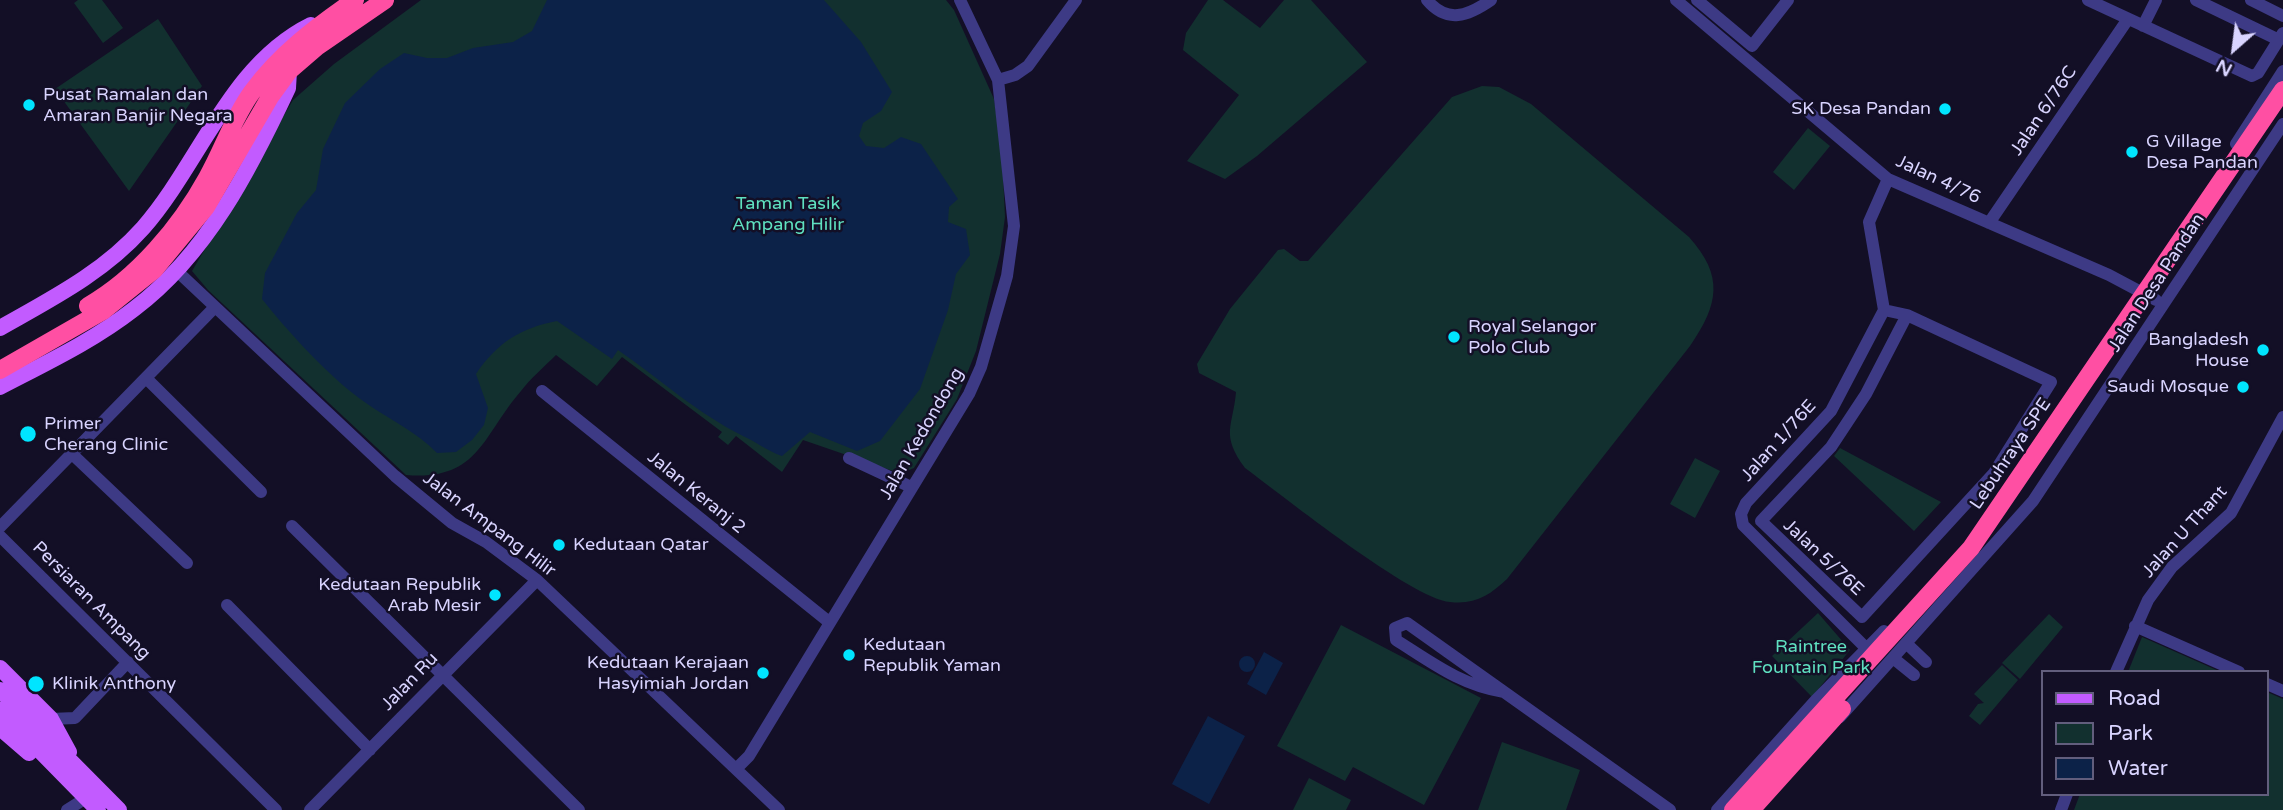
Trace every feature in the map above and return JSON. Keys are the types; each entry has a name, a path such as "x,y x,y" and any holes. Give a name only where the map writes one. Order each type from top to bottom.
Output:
{"highway":[{"path":"0,357 96,301 144,261 193,201 289,71 318,46 385,0"},
{"path":"0,370 103,311 147,277 191,228 230,148 250,94 277,61 348,5"},
{"name":"Lebuhraya SPE","path":"1733,810 1971,548 2283,90"},
{"name":"Lebuhraya SPE","path":"1751,810 1980,554 2283,112"}],"main road":[{"path":"0,328 88,278 118,254 183,177 221,112 251,72 286,41 348,5"},
{"path":"0,387 85,342 133,310 177,271 229,200 288,88 289,71"},
{"path":"0,668 51,719 75,777 86,798 98,810"},
{"path":"0,690 75,777"},
{"path":"0,710 75,777"},
{"path":"0,728 75,777 119,810"}],"street":[{"path":"998,80 1015,75 1028,66 1076,0"},
{"path":"1427,0 1442,15 1452,17 1492,0"},
{"name":"Jalan 4/76","path":"1676,0 1888,179 2147,295"},
{"path":"1697,0 1752,46 1788,0"},
{"path":"2088,0 2252,76 2258,73 2281,36 2196,0"},
{"path":"2143,26 2156,0"},
{"path":"2251,0 2283,16"},
{"name":"Jalan Kedondong","path":"736,769 749,756 969,394 977,376 1013,251 1014,226 998,80 965,2"},
{"name":"Jalan 6/76C","path":"1989,223 2128,19"},
{"name":"Jalan Desa Pandan","path":"2147,295 2283,71"},
{"name":"Jalan Desa Pandan","path":"1717,810 1815,701 1952,560 2011,485 2147,295 2283,96"},
{"name":"Jalan Desa Pandan","path":"1757,810 2033,501 2283,124"},
{"path":"1888,179 1869,222 1884,310 1907,315"},
{"path":"2147,295 2163,298 2199,251"},
{"name":"Jalan Ampang Hilir","path":"177,271 395,476 452,523 485,542 537,580 779,810"},
{"path":"2134,349 2156,311 2147,295"},
{"path":"0,527 215,307"},
{"name":"Jalan 1/76E","path":"1867,649 1743,525 1741,514 1746,503 1831,411 1884,310"},
{"name":"Jalan 5/76E","path":"1907,315 2051,382 1994,473 1864,616 1858,615 1761,522 1831,447 1907,315"},
{"path":"146,378 261,492"},
{"name":"Jalan Keranj 2","path":"542,391 829,622"},
{"name":"Jalan U Thant","path":"2117,670 2148,600 2172,568 2214,531 2235,507 2283,417"},
{"path":"71,453 187,563"},
{"path":"849,458 911,487"},
{"path":"292,526 579,810"},
{"name":"Persiaran Ampang","path":"0,536 276,810"},
{"name":"Jalan Ru","path":"310,810 537,580"},
{"path":"227,604 370,750"},
{"path":"1504,692 1477,688 1396,640 1395,628 1407,623 1542,716 1670,810"},
{"path":"2135,626 2234,670"},
{"path":"1906,643 1926,662"},
{"path":"1893,658 1914,675"},
{"path":"51,719 75,718 128,662"},
{"path":"67,810 86,798"}],"green space":[{"path":"78,0 102,0 123,28 103,43 74,3"},
{"name":"Taman Tasik Ampang Hilir","path":"421,0 946,0 954,10 994,99 1002,154 1005,217 1000,254 976,351 957,399 914,468 904,472 893,471 803,440 782,472 736,436 728,445 718,437 722,432 622,357 597,386 556,355 525,386 487,439 464,463 449,471 430,475 406,475 208,290 192,271 293,100 334,64"},
{"path":"1208,0 1223,0 1260,28 1284,0 1311,0 1367,62 1257,156 1225,179 1187,161 1239,95 1183,50 1186,33"},
{"path":"158,19 202,86 129,191 55,89"},
{"name":"Royal Selangor Polo Club","path":"1482,86 1499,87 1531,104 1689,237 1708,265 1714,290 1707,317 1690,346 1507,579 1482,598 1459,603 1432,597 1378,566 1245,468 1230,438 1236,392 1199,373 1197,364 1230,309 1278,250 1284,249 1300,261 1308,261 1452,97"},
{"path":"1808,128 1830,146 1794,190 1773,172"},
{"path":"1840,448 1941,502 1914,531 1834,456"},
{"path":"1695,458 1720,471 1695,518 1670,504"},
{"name":"Raintree Fountain Park","path":"1818,613 1850,650 1812,697 1772,656"},
{"path":"2049,614 2063,627 2020,679 2002,663"},
{"path":"1341,625 1481,698 1424,805 1353,767 1345,781 1277,746"},
{"path":"2142,637 2216,670 2129,670"},
{"path":"2002,665 2018,680 1980,725 1969,716 1978,704 1984,703 1974,694"},
{"path":"2269,693 2283,699 2283,810 2074,810 2079,796 2269,796"},
{"path":"1502,742 1580,770 1566,810 1478,810"},
{"path":"1309,778 1351,800 1346,810 1293,810"}],"water":[{"name":"Taman Tasik Ampang Hilir","path":"547,0 824,0 861,42 892,92 881,111 863,123 859,136 866,146 884,148 901,137 921,144 958,199 949,207 948,222 966,229 970,255 956,274 948,310 920,389 880,441 857,451 810,432 782,456 710,417 618,350 612,359 557,321 510,338 492,354 476,374 488,408 484,425 472,440 456,452 437,453 421,439 366,403 325,369 262,299 265,273 297,213 316,190 323,149 345,103 380,69 404,53 427,58 447,58 473,48 513,42 532,31"},
{"path":"1264,652 1283,663 1266,695 1247,684"},
{"path":"1247,656 1253,658 1253,670 1247,672 1241,670 1239,664 1241,658"},
{"path":"1208,716 1245,736 1209,804 1172,784"}],"place":[{"name":"Pusat Ramalan dan Amaran Banjir Negara","path":"29,105"},
{"name":"SK Desa Pandan","path":"1945,109"},
{"name":"G Village Desa Pandan","path":"2132,152"},
{"name":"Royal Selangor Polo Club","path":"1454,337"},
{"name":"Bangladesh House","path":"2263,350"},
{"name":"Saudi Mosque","path":"2243,387"},
{"name":"Primer Cherang Clinic","path":"28,434"},
{"name":"Kedutaan Qatar","path":"559,545"},
{"name":"Kedutaan Republik Arab Mesir","path":"495,595"},
{"name":"Kedutaan Republik Yaman","path":"849,655"},
{"name":"Kedutaan Kerajaan Hasyimiah Jordan","path":"763,673"},
{"name":"Klinik Anthony","path":"36,684"}]}
